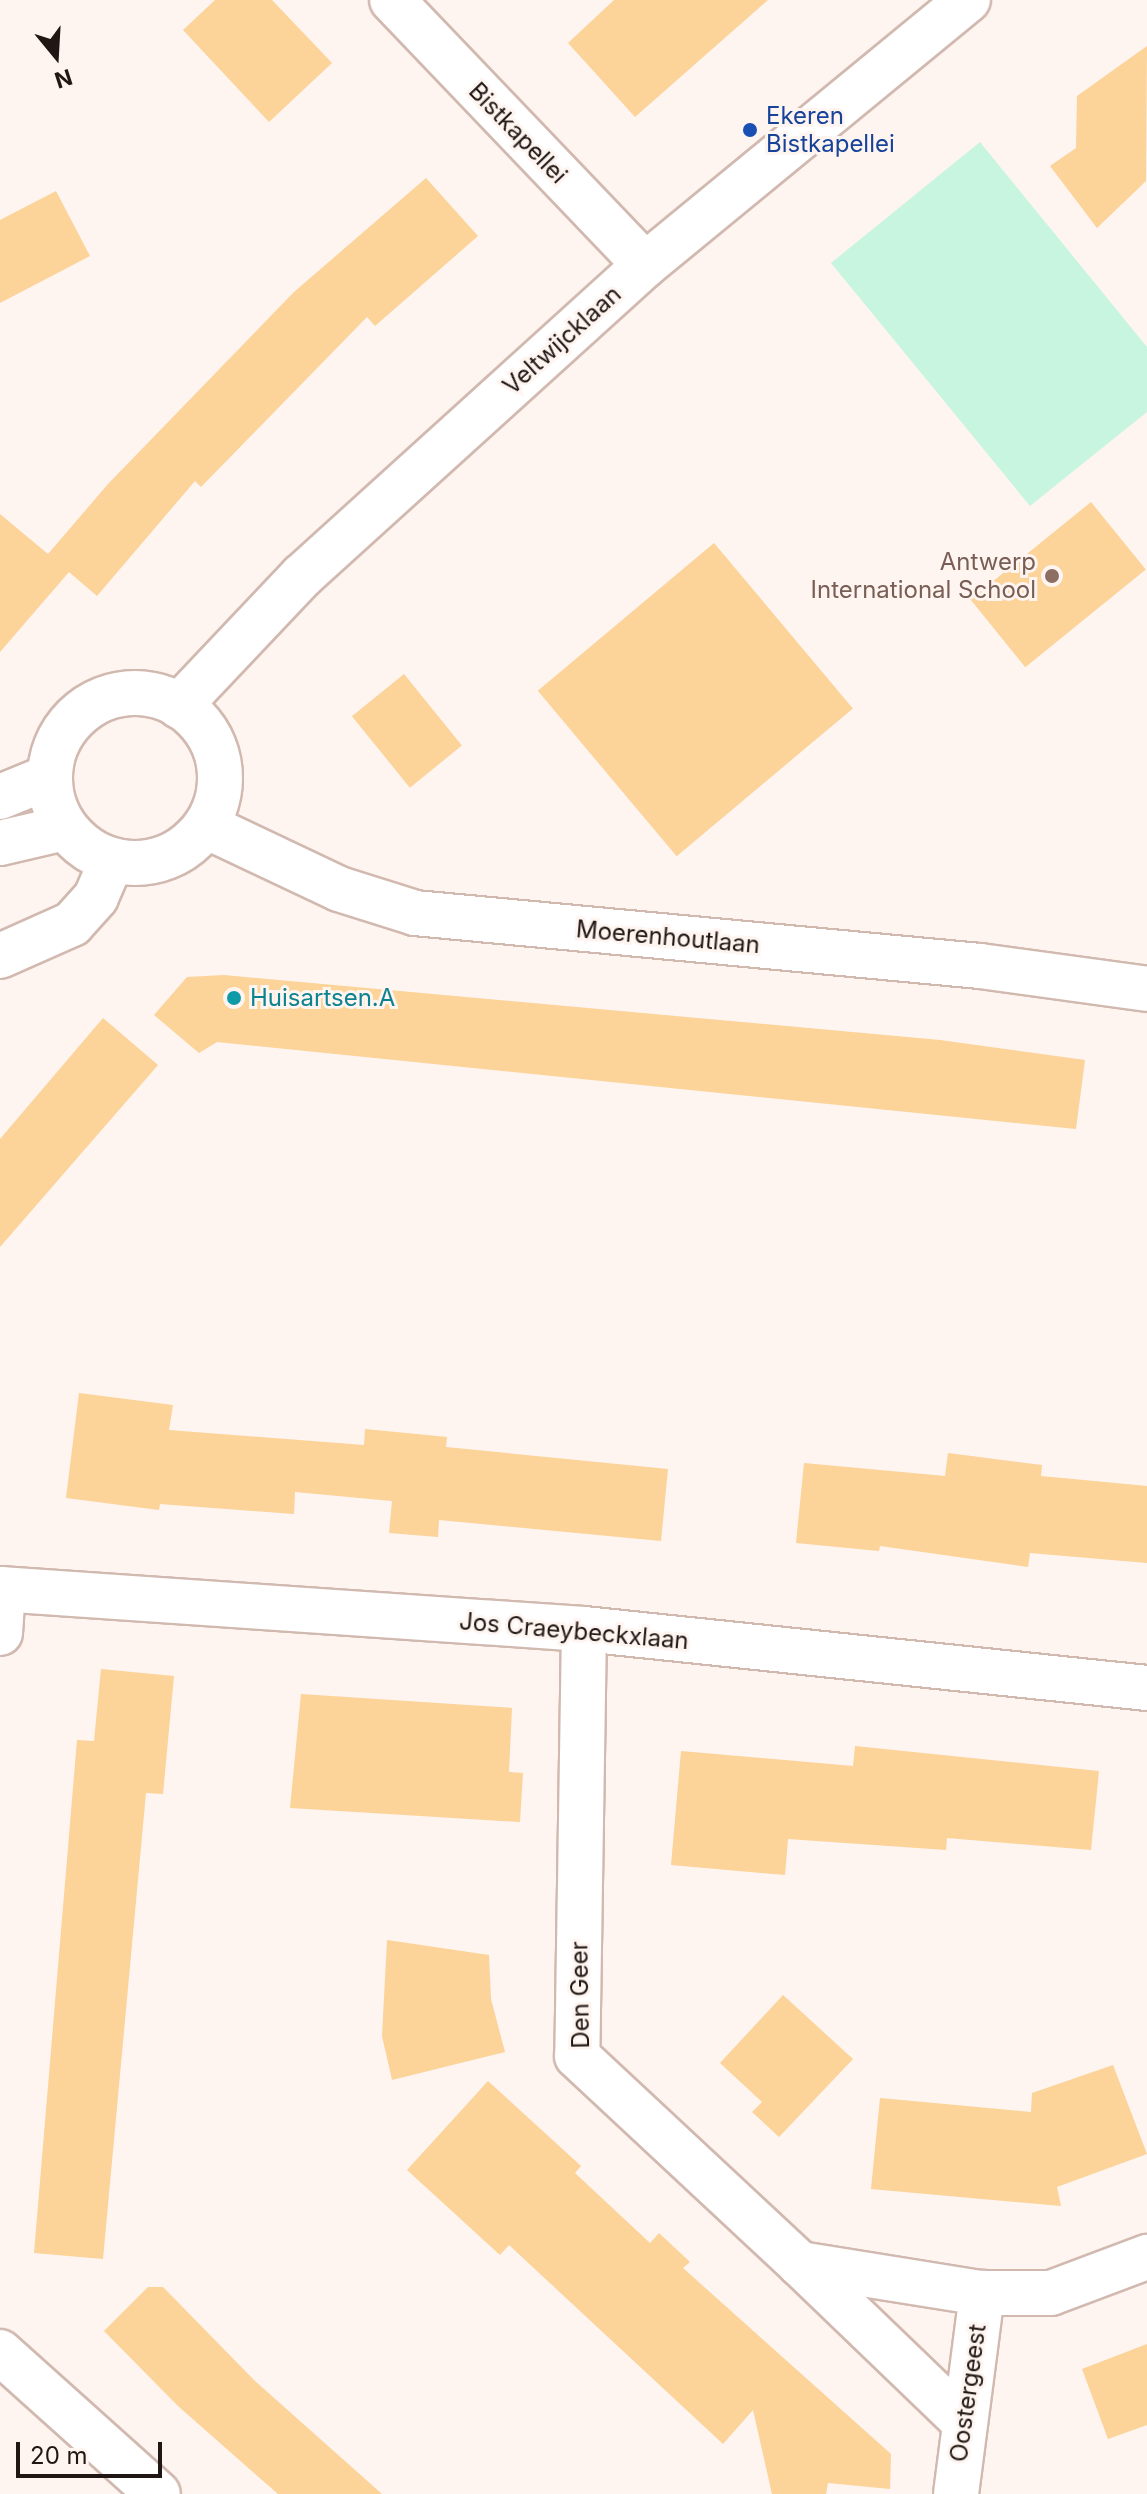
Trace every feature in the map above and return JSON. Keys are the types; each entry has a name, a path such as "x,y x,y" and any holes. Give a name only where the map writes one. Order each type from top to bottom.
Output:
{"street":[{"name":"Bistkapellei","path":"392,0 645,265"},
{"name":"Veltwijcklaan","path":"179,706 302,576 645,265 968,0"},
{"path":"117,695 150,695 179,706 205,731 219,768 219,789 206,826 175,854 145,863 112,860 86,848 65,828 53,803 49,777 61,735 88,707 117,695"},
{"path":"0,797 49,777"},
{"name":"Moerenhoutlaan","path":"206,826 339,889 415,913 980,966 1147,989"},
{"path":"0,843 65,828"},
{"path":"0,956 72,924 96,897 112,860"},
{"path":"0,1633 2,1589"},
{"name":"Jos Craeybeckxlaan","path":"2,1589 584,1629 1147,1688"},
{"name":"Den Geer","path":"584,1629 577,2056 962,2420"},
{"path":"800,2264 982,2293 1051,2293 1147,2257"},
{"name":"Oostergeest","path":"956,2494 962,2420 982,2293"},
{"path":"0,2352 158,2494"}],"green space":[{"path":"980,142 1147,347 1147,412 1030,506 831,263"}],"building":[{"path":"215,0 272,0 332,63 269,122 183,30"},
{"path":"614,0 768,0 635,117 568,43"},
{"path":"1147,46 1146,181 1097,228 1050,166 1076,148 1077,96"},
{"path":"426,178 478,236 375,326 367,317 201,487 195,481 97,596 69,572 0,652 0,514 48,554 108,484 294,292"},
{"path":"56,191 90,256 0,303 0,220"},
{"path":"1091,502 1146,570 1025,667 971,600"},
{"path":"714,543 853,708 677,856 538,691"},
{"path":"404,674 462,745 410,788 352,716"},
{"path":"224,975 940,1040 1085,1060 1076,1129 217,1042 199,1053 154,1015 187,977"},
{"path":"103,1018 158,1065 0,1247 0,1139"},
{"path":"79,1393 173,1405 169,1430 364,1445 365,1429 447,1437 446,1447 668,1469 661,1541 439,1520 438,1537 389,1533 392,1501 295,1492 294,1514 160,1504 159,1510 66,1498"},
{"path":"948,1453 1042,1465 1041,1476 1147,1486 1147,1563 1030,1553 1028,1567 880,1546 879,1551 796,1543 804,1463 945,1476"},
{"path":"101,1669 174,1676 163,1794 146,1793 103,2259 34,2253 77,1740 94,1741"},
{"path":"301,1694 512,1708 509,1772 523,1773 520,1822 290,1808"},
{"path":"855,1746 1099,1771 1091,1850 947,1838 946,1850 788,1839 785,1875 671,1865 681,1751 853,1766"},
{"path":"387,1940 489,1955 491,1999 505,2052 392,2080 382,2036"},
{"path":"783,1995 853,2059 779,2137 752,2112 762,2102 720,2063"},
{"path":"1113,2065 1147,2154 1057,2187 1061,2206 871,2189 880,2098 1031,2112 1032,2093"},
{"path":"488,2081 581,2166 575,2173 650,2243 659,2233 690,2262 683,2268 891,2454 890,2489 828,2483 826,2494 772,2494 753,2410 723,2444 509,2245 500,2255 407,2170"},
{"path":"148,2287 163,2287 255,2381 382,2494 278,2494 178,2406 104,2331"},
{"path":"1147,2344 1147,2425 1108,2439 1082,2369"}],"place":[{"name":"Ekeren Bistkapellei","path":"750,130"},
{"name":"Antwerp International School","path":"1052,576"},
{"name":"Huisartsen.A","path":"234,998"}]}
